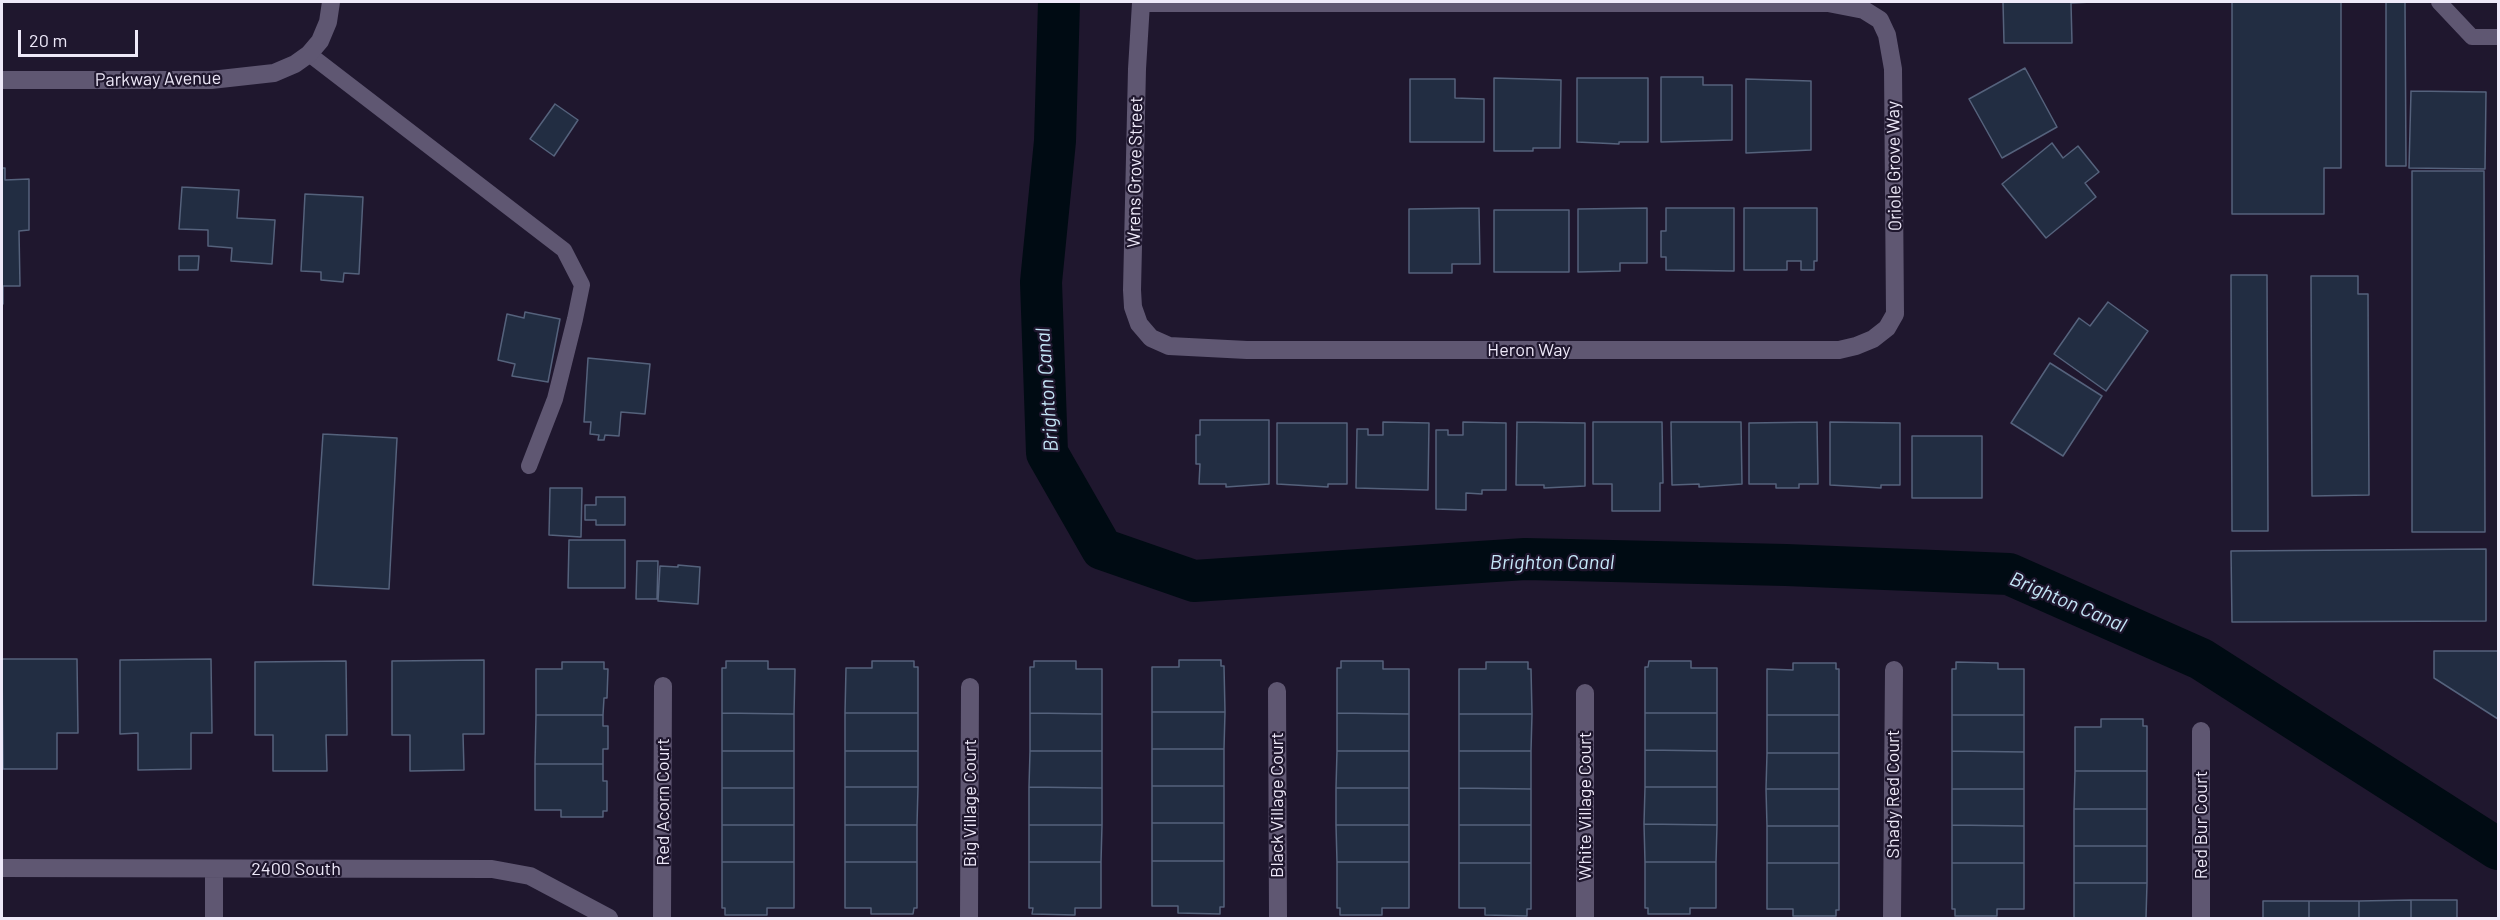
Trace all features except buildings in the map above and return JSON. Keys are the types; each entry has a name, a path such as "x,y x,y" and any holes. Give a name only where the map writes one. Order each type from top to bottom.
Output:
{"street":[{"path":"309,54 320,41 328,22 332,2"},
{"name":"Oriole Grove Way","path":"1141,2 1828,3 1864,10 1880,20 1887,35 1893,69 1895,314"},
{"name":"Wrens Grove Street","path":"1141,2 1132,290 1133,307 1140,324 1151,338"},
{"name":"Parkway Avenue","path":"2,80 211,80 274,73 295,64 309,54"},
{"name":"Heron Way","path":"1151,338 1169,346 1247,350 1839,350 1873,339 1887,328 1895,314"},
{"name":"Shady Red Court","path":"1892,918 1894,670"},
{"name":"Red Acorn Court","path":"662,918 663,686"},
{"name":"Big Village Court","path":"969,918 970,687"},
{"name":"Black Village Court","path":"1277,691 1278,918"},
{"name":"White Village Court","path":"1585,693 1585,918"},
{"name":"Red Bur Court","path":"2200,731 2201,918"},
{"name":"2400 South","path":"2,868 492,869 530,876 609,918"},
{"path":"214,870 214,918"}],"lane":[{"path":"2439,2 2472,37 2499,37"},
{"path":"309,54 564,250 582,285 555,399 529,466"}],"waterway":[{"name":"Brighton Canal","path":"1059,2 1055,141 1041,282 1047,453 1102,549 1194,581 1525,559 1786,565 2009,574 2201,659 2498,849"}]}
